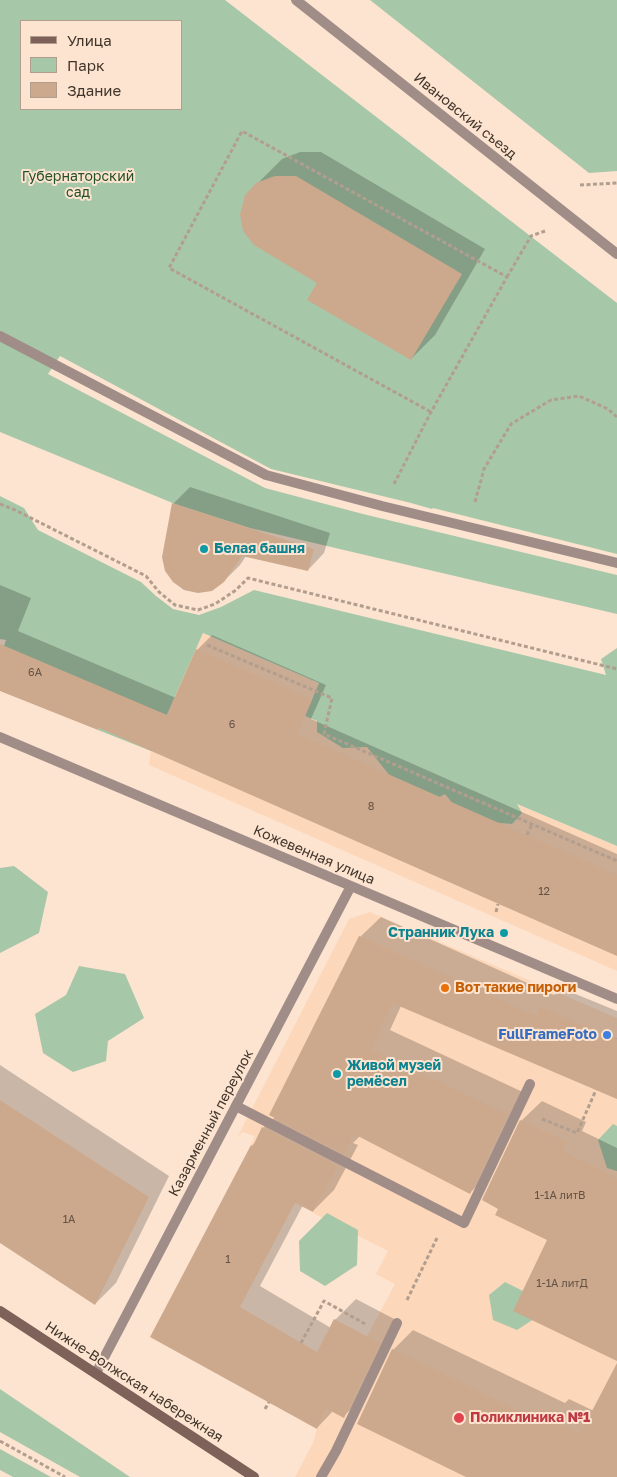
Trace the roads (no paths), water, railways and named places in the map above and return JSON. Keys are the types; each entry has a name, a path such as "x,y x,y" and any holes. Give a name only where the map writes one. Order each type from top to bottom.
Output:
{"main road":[{"name":"Нижне-Волжская набережная","path":"0,1311 254,1477"}],"street":[{"name":"Ивановский съезд","path":"296,0 617,254"},
{"path":"0,336 266,475 382,506 617,563"},
{"name":"Кожевенная улица","path":"0,737 617,999"},
{"name":"Казарменный переулок","path":"96,1373 351,886"},
{"path":"236,1106 464,1224 530,1084"},
{"path":"321,1477 336,1451 396,1323"}],"place":[{"name":"Белая башня","path":"204,549"},
{"name":"Странник Лука","path":"504,933"},
{"name":"Вот такие пироги","path":"445,988"},
{"name":"FullFrameFoto","path":"607,1035"},
{"name":"Живой музей ремёсел","path":"337,1074"},
{"name":"Поликлиника №1","path":"459,1418"}],"park label":[{"name":"Губернаторский сад","path":"78,186"}]}
